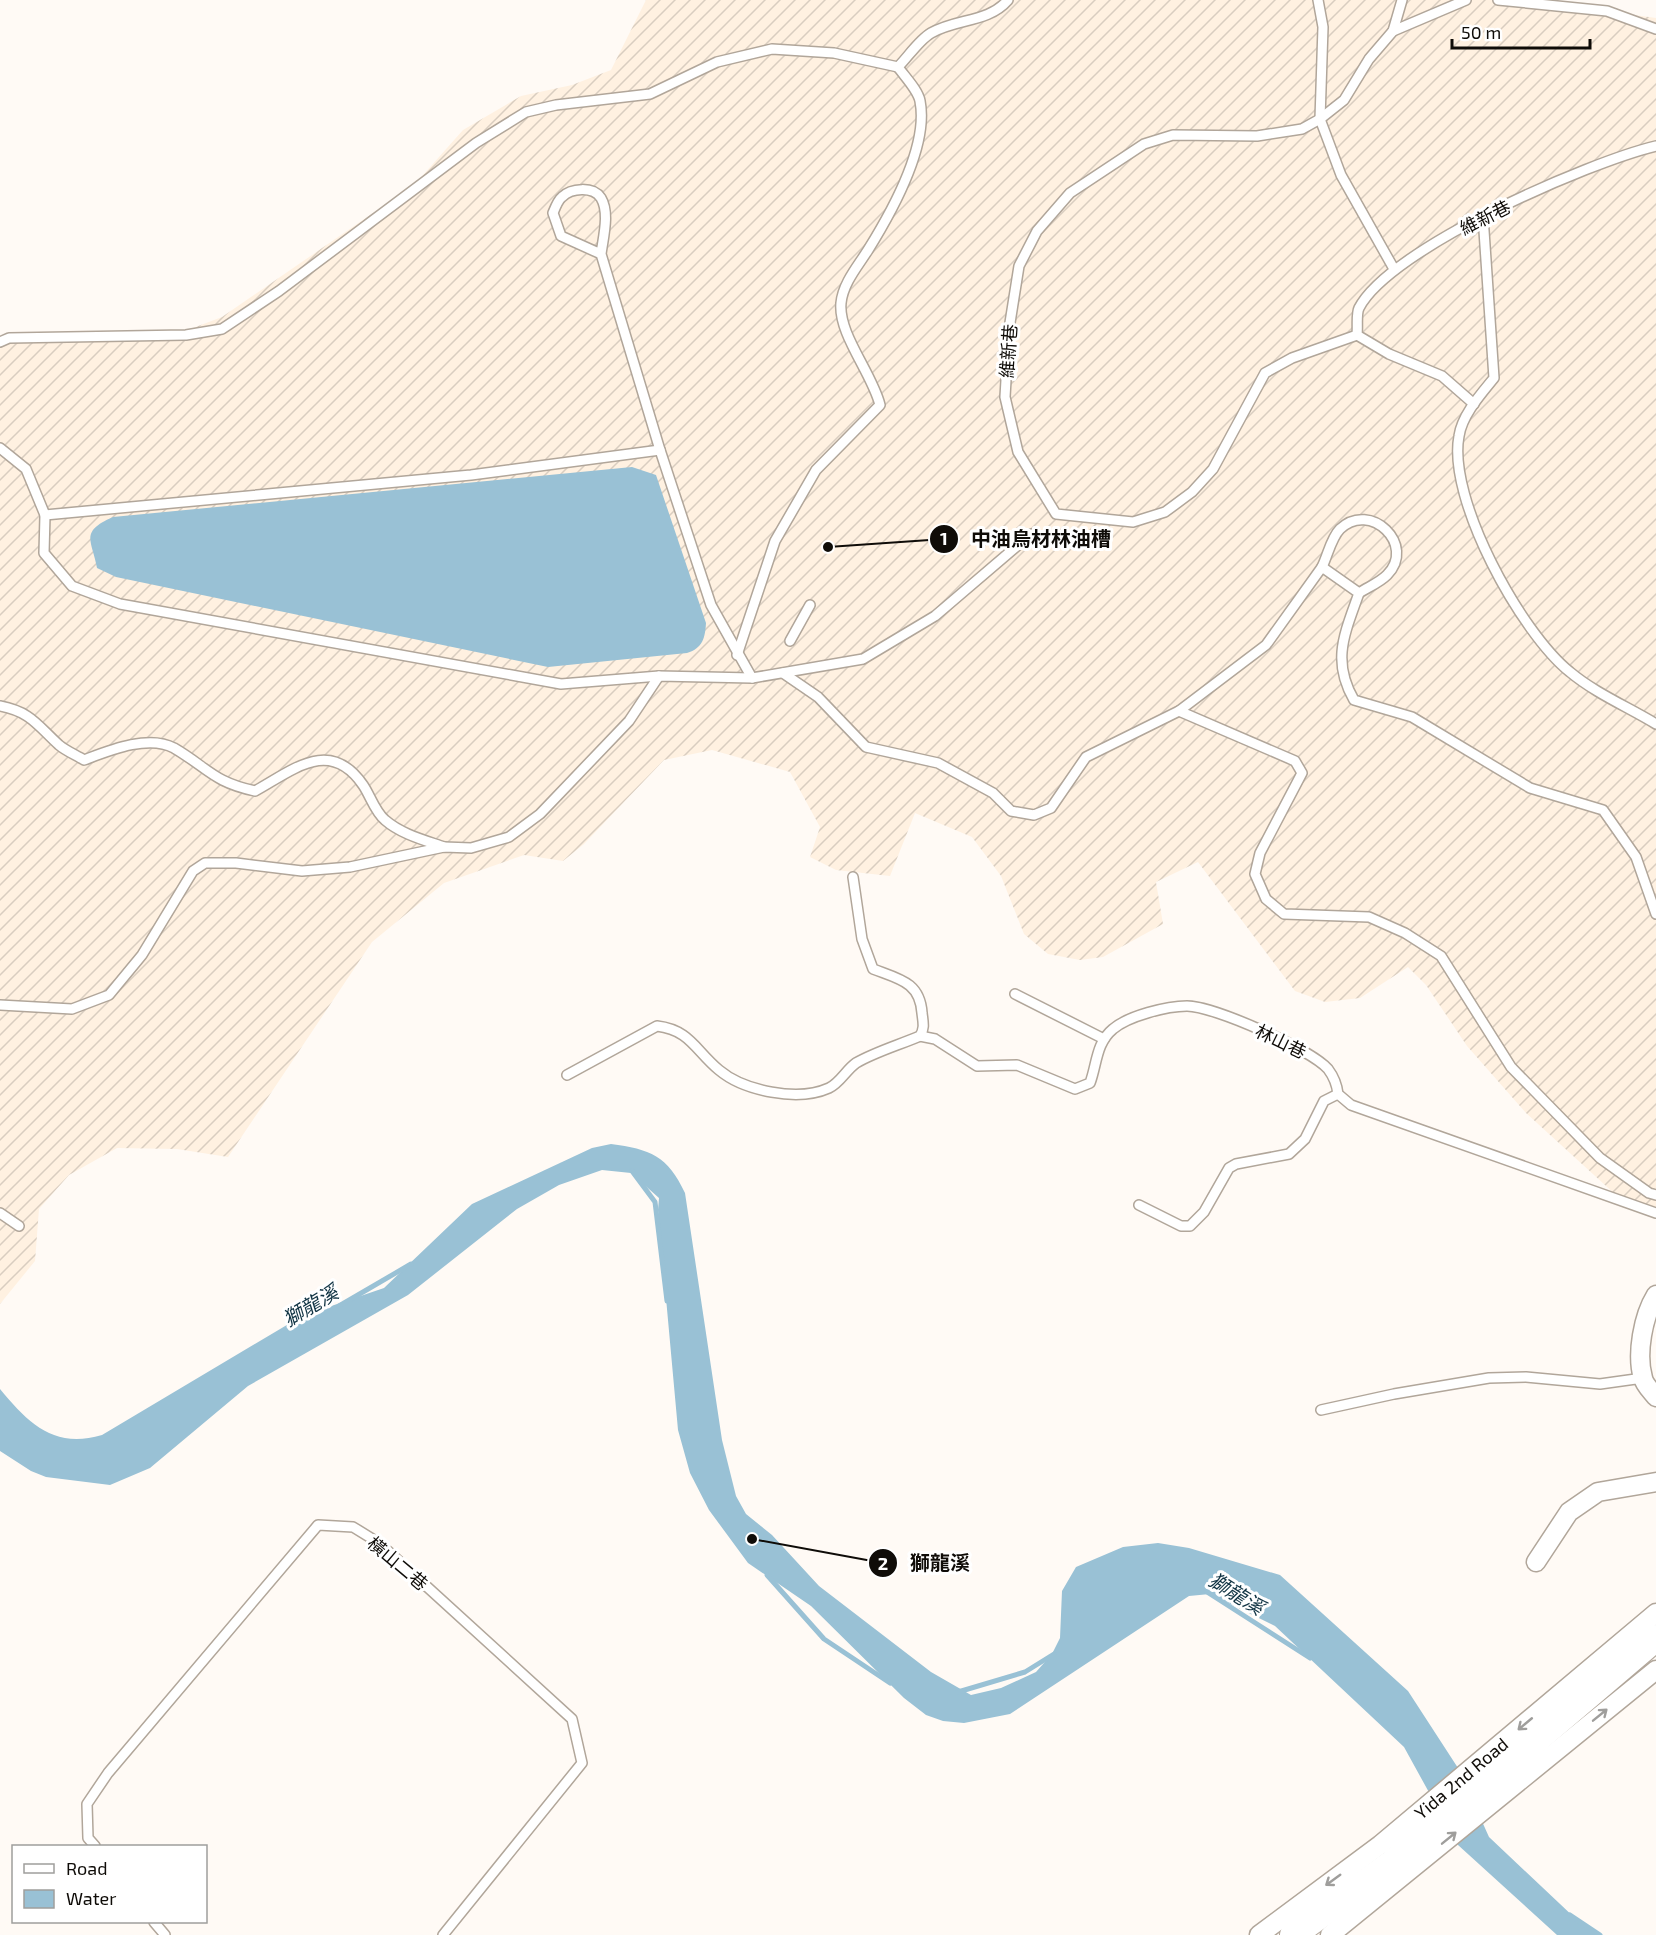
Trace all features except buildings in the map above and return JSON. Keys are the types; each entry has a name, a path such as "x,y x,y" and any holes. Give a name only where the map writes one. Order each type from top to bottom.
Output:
{"street":[{"path":"1656,1295 1644,1323 1641,1342 1643,1378 1656,1397"},
{"path":"1536,1562 1569,1512 1598,1492 1656,1482"},
{"name":"Yida 2nd Road","path":"1330,1935 1392,1861 1646,1651 1656,1613"},
{"path":"1293,1935 1392,1861"},
{"name":"Yida 2nd Road","path":"1259,1935 1392,1861"}],"lane":[{"path":"898,67 930,33 986,17 1000,10 1008,0"},
{"path":"1318,0 1323,27 1320,119 1341,176 1394,269"},
{"name":"維新巷","path":"1402,0 1392,31 1368,59 1344,100 1320,119 1302,129 1257,136 1173,135 1143,144 1070,193 1037,231 1019,266 1009,329 1005,397 1018,452 1056,514 1133,522 1165,512 1192,492 1213,470 1265,373 1292,358 1357,335 1358,309 1394,269 1483,216 1622,154 1656,146"},
{"name":"維新巷","path":"1392,31 1466,0"},
{"path":"1498,0 1607,11 1656,28"},
{"path":"0,342 9,338 186,334 222,329 279,291 476,143 526,112 556,105 650,94 717,62 772,49 834,53 898,67 920,98 922,119 915,152 890,215 845,287 841,304 845,326 880,405 816,471 775,541 737,655"},
{"path":"601,254 561,236 553,213 562,196 579,189 593,192 601,198 606,222 601,254 660,450 711,605 737,655 752,678"},
{"path":"1483,216 1494,378 1474,404 1459,432 1456,453 1465,499 1492,565 1539,639 1570,672 1656,724"},
{"path":"1357,335 1389,354 1442,376 1474,404"},
{"path":"0,448 26,470 45,515 44,553 72,586 120,604 561,684 659,676 752,678 863,659 934,616 1031,534"},
{"path":"45,515 471,475 660,450"},
{"path":"783,673 818,697 866,747 938,763 993,793 1011,811 1034,815 1051,808 1086,757 1179,711 1266,645 1322,567 1336,534 1349,523 1366,519 1383,525 1394,540 1396,549 1393,567 1380,580 1359,593 1341,646 1346,685 1354,700 1412,717 1530,788 1603,810 1636,857 1656,914"},
{"path":"1322,567 1359,593"},
{"path":"790,640 810,605"},
{"path":"0,1005 72,1010 109,995 142,955 193,871 206,863 236,862 312,870 350,867 444,847 471,848 509,837 540,814 629,721 659,676"},
{"path":"0,706 18,710 39,723 60,746 84,760 115,749 147,744 172,747 212,777 231,786 255,791 311,760 333,759 350,769 356,776 384,820 408,834 444,847"},
{"path":"1179,711 1295,761 1302,773 1260,853 1255,874 1266,899 1284,914 1369,917 1405,933 1441,956 1511,1067 1600,1158 1649,1193 1656,1195"},
{"path":"567,1075 657,1026 680,1031 707,1060 724,1074 739,1082 765,1090 817,1092 831,1087 855,1064 920,1036 924,1030 921,999 916,989 873,969 862,939 853,877"},
{"path":"920,1036 935,1039 977,1065 1017,1065 1075,1089 1090,1083 1104,1039 1015,994"},
{"name":"林山巷","path":"1104,1039 1114,1027 1157,1010 1189,1006 1239,1021 1314,1057 1332,1076 1338,1094"},
{"path":"1139,1205 1181,1226 1190,1226 1204,1212 1230,1168 1236,1164 1289,1154 1305,1139 1324,1101 1338,1094 1351,1105 1656,1214"},
{"path":"0,1213 19,1226"},
{"path":"1321,1410 1394,1394 1489,1378 1526,1377 1600,1384 1643,1378"},
{"name":"橫山二巷","path":"94,1845 88,1838 87,1804 108,1773 318,1525 352,1527 379,1543 572,1719 582,1763 443,1935"},
{"path":"155,1923 165,1935"}],"shaded area":[{"path":"646,0 1529,0 1656,18 1656,1210 1617,1196 1526,1113 1467,1046 1426,985 1408,967 1360,998 1325,1002 1295,991 1198,862 1156,882 1163,924 1103,957 1080,960 1048,954 1024,934 1001,876 972,837 915,813 890,876 836,870 810,857 820,827 790,772 712,750 664,760 584,844 563,861 524,855 444,883 372,942 228,1157 177,1149 117,1148 69,1175 39,1209 35,1261 0,1304 0,344 16,334 185,331 222,317 415,184 463,130 521,96 572,85 611,70"}],"water":[{"path":"632,467 656,475 706,623 702,642 697,648 687,653 548,667 116,577 97,568 90,538 95,527 113,517"},
{"name":"獅龍溪","path":"611,1144 637,1149 656,1156 672,1170 679,1180 685,1193 722,1440 736,1496 746,1514 772,1535 819,1586 931,1672 971,1695 1001,1688 1036,1672 1052,1654 1060,1638 1062,1591 1076,1567 1123,1547 1158,1543 1189,1548 1280,1575 1408,1691 1458,1768 1489,1837 1577,1920 1597,1935 1557,1935 1458,1845 1404,1747 1275,1626 1210,1594 1189,1596 1010,1714 964,1723 943,1721 926,1715 904,1698 811,1606 748,1563 709,1510 690,1473 678,1430 658,1210 659,1198 631,1173 602,1170 559,1185 517,1209 408,1295 248,1386 150,1468 110,1485 46,1477 31,1471 0,1451 0,1389 32,1423 56,1436 70,1439 102,1435 302,1316 384,1288 472,1204 592,1148"}],"waterway":[{"name":"獅龍溪","path":"632,1171 655,1202 667,1301"},
{"name":"獅龍溪","path":"339,1306 411,1264"},
{"name":"獅龍溪","path":"767,1575 824,1639 890,1683"},
{"name":"獅龍溪","path":"1207,1592 1310,1658"},
{"name":"獅龍溪","path":"958,1692 1025,1672 1054,1654"},
{"name":"獅龍溪","path":"1570,1915 1600,1935"}],"place":[{"name":"中油烏材林油槽","path":"828,547"},
{"name":"獅龍溪","path":"752,1539"}]}
